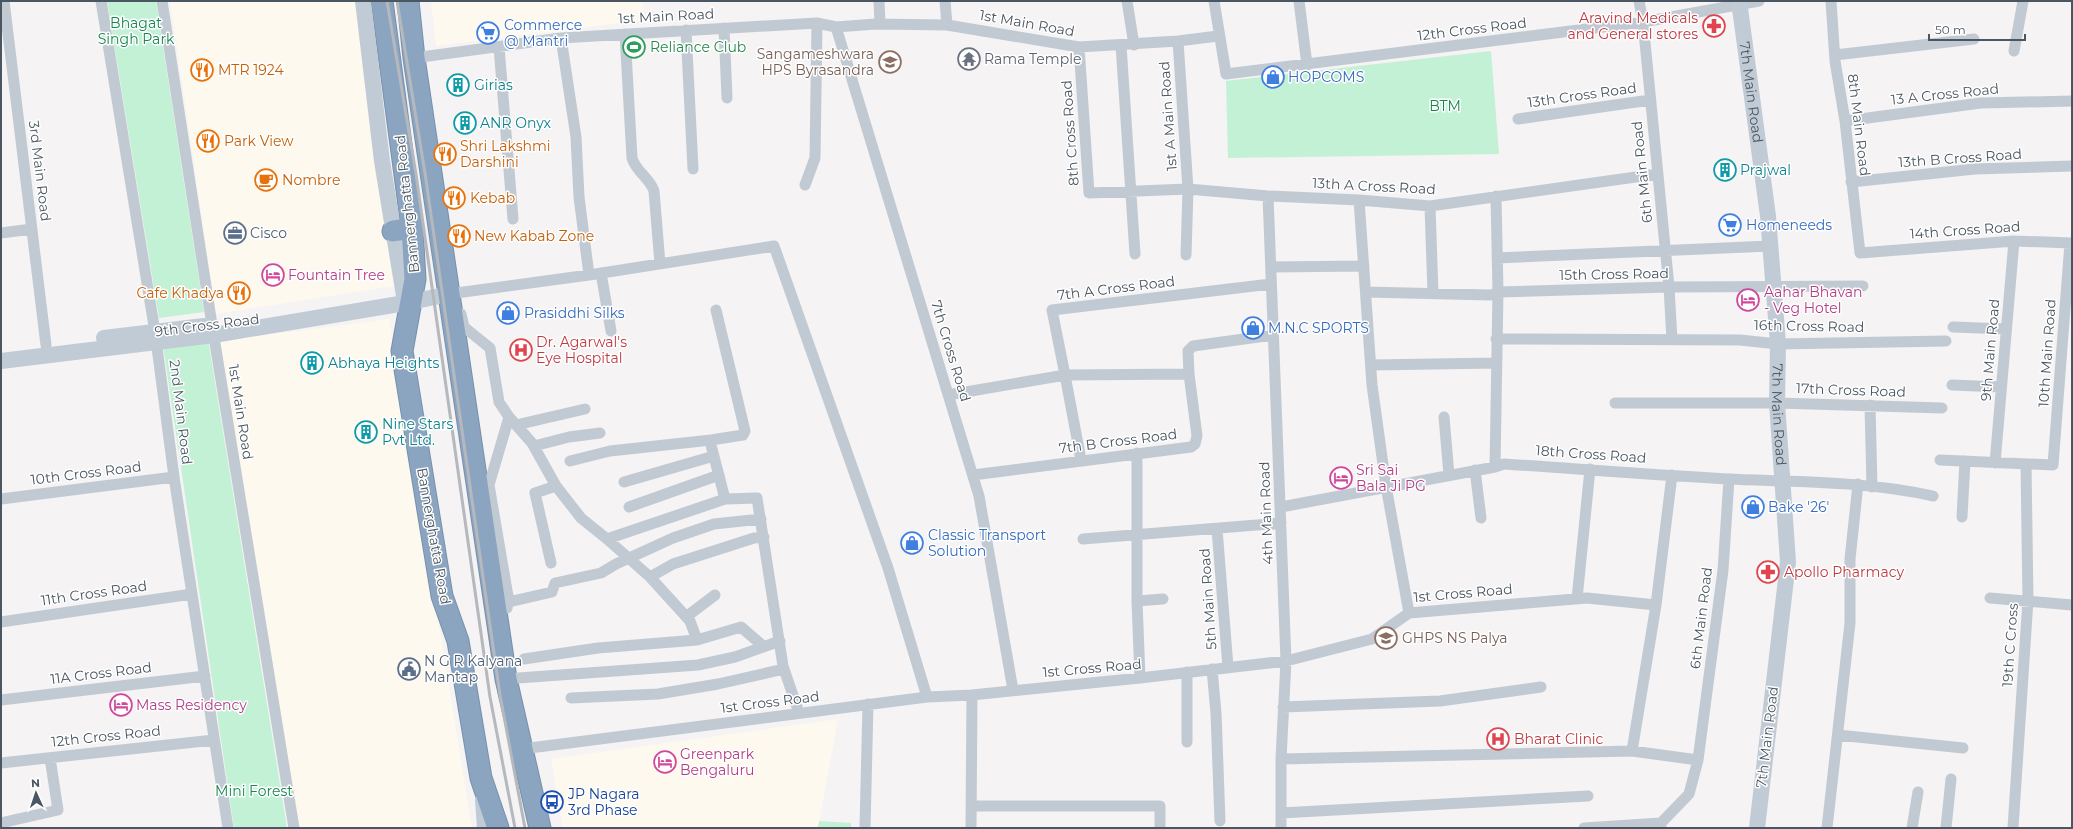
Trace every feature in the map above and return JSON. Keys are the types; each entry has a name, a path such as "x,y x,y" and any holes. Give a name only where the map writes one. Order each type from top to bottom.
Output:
{"highway":[{"name":"Bannerghatta Road","path":"382,1 403,230 415,279 409,298 402,351 442,596 458,641 481,778 498,828"},
{"name":"Bannerghatta Road","path":"408,1 414,58 453,293 506,679 540,828"}],"street":[{"name":"3rd Main Road","path":"4,1 46,345"},
{"name":"2nd Main Road","path":"102,1 156,337 174,477 228,828"},
{"name":"1st Main Road","path":"162,1 213,330 294,828"},
{"path":"363,1 382,161 403,230"},
{"path":"879,1 880,24"},
{"path":"945,1 947,25"},
{"path":"1127,1 1134,45"},
{"path":"1214,1 1218,36"},
{"path":"1299,1 1307,65"},
{"name":"6th Main Road","path":"1639,1 1643,22 1669,287 1672,340"},
{"name":"12th Cross Road","path":"1218,36 1226,74 1643,22 1740,3 1759,1"},
{"name":"8th Main Road","path":"1831,1 1835,55 1845,121 1860,253"},
{"path":"2014,51 2023,1"},
{"name":"7th Main Road","path":"1740,3 1768,216 1778,344 1777,403 1784,480 1788,562 1757,828"},
{"path":"805,184 815,158 817,23"},
{"name":"1st Main Road","path":"414,58 561,38 817,23 836,27 880,24 947,25 1079,47 1134,45 1218,36"},
{"name":"7th Cross Road","path":"836,27 979,496 1013,690"},
{"path":"724,28 727,98"},
{"path":"686,30 693,168"},
{"path":"625,34 632,158 635,168 652,184 654,191 660,264"},
{"path":"561,38 576,138 579,197 589,275"},
{"path":"1835,55 1974,39"},
{"name":"1st A Main Road","path":"1178,41 1188,189 1186,255"},
{"path":"1121,45 1132,190 1135,254"},
{"path":"499,47 513,219"},
{"name":"8th Cross Road","path":"1079,47 1089,193"},
{"name":"13th Cross Road","path":"1518,119 1650,100"},
{"name":"13 A Cross Road","path":"1845,121 1981,103 2072,102"},
{"name":"13th B Cross Road","path":"1851,182 1975,170 2072,166"},
{"name":"13th A Cross Road","path":"1089,193 1132,190 1188,189 1268,196 1359,200 1430,206 1657,174"},
{"name":"4th Main Road","path":"1268,196 1286,661 1281,759 1281,828"},
{"path":"1495,467 1498,292 1496,196"},
{"path":"1359,200 1371,365 1386,486 1409,613"},
{"path":"1430,206 1433,294"},
{"path":"1,233 32,230"},
{"name":"14th Cross Road","path":"1860,253 2014,241 2071,243"},
{"name":"9th Main Road","path":"1995,462 2014,241"},
{"name":"10th Main Road","path":"2026,464 2053,465 2071,243"},
{"path":"697,640 690,621 650,577 608,539 581,518 556,486 534,446 512,421 499,402 490,348 464,327 453,293 589,275 774,246 888,568 927,697"},
{"path":"1497,258 1665,252 1770,246"},
{"path":"1271,267 1364,266"},
{"path":"602,273 611,331"},
{"name":"7th A Cross Road","path":"1065,375 1052,310 1271,284"},
{"name":"15th Cross Road","path":"1366,292 1491,295 1498,292 1669,287 1863,286"},
{"name":"9th Cross Road","path":"1,361 156,337 213,330 409,298 453,293"},
{"path":"570,461 610,451 743,435 745,431 716,310"},
{"path":"1953,327 2006,329"},
{"path":"948,395 1065,375 1188,374 1188,351 1193,346 1273,335"},
{"name":"9th Cross Road","path":"1,351 46,345 156,337"},
{"name":"16th Cross Road","path":"1496,339 1740,340 1778,344 1946,341"},
{"path":"1371,365 1496,363"},
{"name":"7th B Cross Road","path":"973,475 1081,460 1187,448 1195,444 1197,436 1188,374"},
{"path":"1065,375 1081,460"},
{"path":"1952,385 2001,387"},
{"name":"17th Cross Road","path":"1615,403 1777,403 1942,408"},
{"path":"1870,405 1872,487"},
{"path":"512,421 585,409"},
{"path":"1444,417 1449,475"},
{"path":"500,636 509,602 490,485 512,421"},
{"path":"534,446 600,433"},
{"path":"711,440 725,499"},
{"path":"1137,453 1137,601 1140,678"},
{"path":"624,482 714,456"},
{"path":"1940,460 2026,464"},
{"path":"1962,517 1965,461"},
{"name":"18th Cross Road","path":"1281,507 1339,498 1386,486 1495,467 1504,464 1729,479 1858,484 1933,496"},
{"name":"19th C Cross","path":"2013,828 2028,600 2026,464"},
{"path":"1576,599 1590,469"},
{"path":"1475,470 1481,518"},
{"path":"1632,751 1656,605 1672,475"},
{"path":"629,507 719,476"},
{"name":"10th Cross Road","path":"1,499 174,477"},
{"name":"6th Main Road","path":"1661,826 1689,794 1698,760 1723,570 1729,479"},
{"path":"1827,828 1850,623 1850,559 1858,484"},
{"path":"551,563 535,493 556,486"},
{"path":"608,539 725,499 757,498 784,669 800,713"},
{"path":"509,602 552,592 555,583 600,573 673,538 714,524 761,519"},
{"path":"1083,539 1281,523"},
{"name":"5th Main Road","path":"1218,529 1228,667"},
{"path":"650,577 673,564 754,538 764,538"},
{"name":"11th Cross Road","path":"1,622 192,594"},
{"path":"686,617 715,595"},
{"name":"1st Cross Road","path":"522,749 927,697 972,695 1286,661 1372,639 1409,613 1587,598 1656,605"},
{"path":"1990,598 2028,600 2072,605"},
{"path":"1137,601 1164,599"},
{"path":"524,659 598,648 697,640 741,627 763,646"},
{"path":"506,679 698,665 735,657 780,641"},
{"path":"571,698 658,694 718,684 784,669"},
{"path":"1212,669 1216,713 1220,821"},
{"path":"1187,672 1187,742"},
{"name":"11A Cross Road","path":"1,700 205,676"},
{"path":"1283,707 1440,701 1541,687"},
{"path":"970,828 972,695"},
{"path":"864,828 868,704"},
{"path":"1838,735 1963,748"},
{"name":"12th Cross Road","path":"1,763 214,740"},
{"path":"1281,759 1632,751 1698,760"},
{"path":"1,823 58,810 50,758"},
{"path":"481,778 485,828"},
{"path":"1946,828 1951,779"},
{"path":"1912,828 1918,792"},
{"path":"1281,813 1588,796"},
{"path":"971,806 1160,806 1160,828"},
{"path":"1584,828 1661,826"}],"shaded area":[{"path":"170,1 356,1 395,286 216,314"},
{"name":"Commerce @ Mantri","path":"431,1 642,1 645,20 436,46"},
{"path":"389,319 472,828 297,828 219,341"},
{"path":"838,719 818,828 563,828 551,759"}],"green space":[{"name":"Bhagat Singh Park","path":"107,1 156,1 204,312 159,318"},
{"name":"BTM","path":"1491,51 1499,154 1228,158 1226,81"},
{"name":"Mini Forest","path":"208,339 287,828 234,828 163,345"},
{"path":"819,821 851,823 851,828 818,828"}],"railway":[{"path":"387,1 416,174 490,697 515,828"},
{"path":"397,1 425,173 500,695 525,828"}],"place":[{"name":"Aravind Medicals and General stores","path":"1714,26"},
{"name":"Commerce @ Mantri","path":"488,33"},
{"name":"Reliance Club","path":"634,47"},
{"name":"Rama Temple","path":"969,59"},
{"name":"Sangameshwara HPS Byrasandra","path":"890,62"},
{"name":"MTR 1924","path":"202,70"},
{"name":"HOPCOMS","path":"1273,77"},
{"name":"Girias","path":"458,85"},
{"name":"ANR Onyx","path":"465,123"},
{"name":"Park View","path":"208,141"},
{"name":"Shri Lakshmi Darshini","path":"445,154"},
{"name":"Prajwal","path":"1725,170"},
{"name":"Nombre","path":"266,180"},
{"name":"Kebab","path":"454,198"},
{"name":"Homeneeds","path":"1730,225"},
{"name":"Cisco","path":"235,233"},
{"name":"New Kabab Zone","path":"459,236"},
{"name":"Fountain Tree","path":"273,275"},
{"name":"Cafe Khadya","path":"239,293"},
{"name":"Aahar Bhavan - Veg Hotel","path":"1748,300"},
{"name":"Prasiddhi Silks","path":"508,313"},
{"name":"M.N.C SPORTS","path":"1253,328"},
{"name":"Dr. Agarwal's Eye Hospital","path":"521,350"},
{"name":"Abhaya Heights","path":"312,363"},
{"name":"Nine Stars Pvt Ltd.","path":"366,432"},
{"name":"Sri Sai Bala Ji PG","path":"1341,478"},
{"name":"Bake '26'","path":"1753,507"},
{"name":"Classic Transport Solution","path":"912,543"},
{"name":"Apollo Pharmacy","path":"1768,572"},
{"name":"GHPS NS Palya","path":"1386,638"},
{"name":"N G R Kalyana Mantap","path":"409,669"},
{"name":"Mass Residency","path":"121,705"},
{"name":"Bharat Clinic","path":"1498,739"},
{"name":"Greenpark Bengaluru","path":"665,762"},
{"name":"JP Nagara 3rd Phase","path":"552,802"}]}
